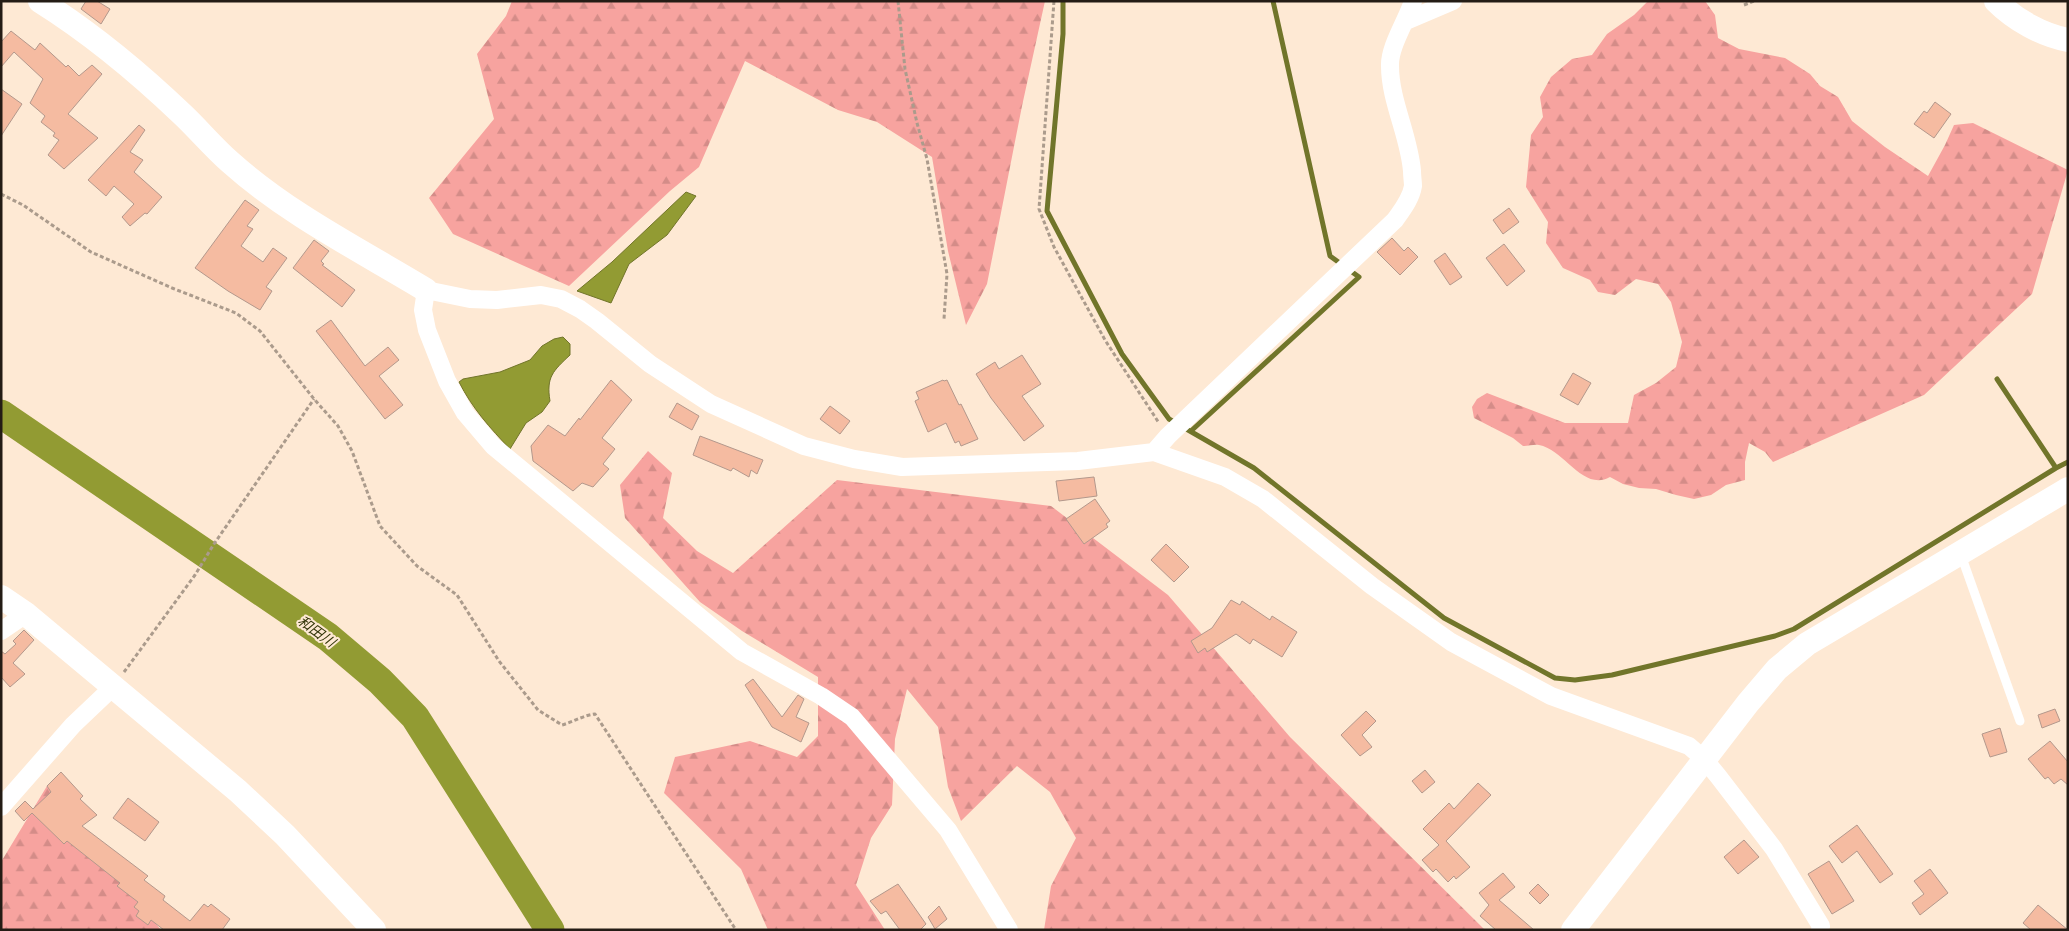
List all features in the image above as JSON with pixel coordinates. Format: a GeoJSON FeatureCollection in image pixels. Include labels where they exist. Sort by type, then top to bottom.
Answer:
{"type":"FeatureCollection","features":[{"type":"Feature","properties":{"kind":"street"},"geometry":{"type":"LineString","coordinates":[[40,1],[118,57],[183,115],[230,162],[260,186],[304,217],[426,290],[470,299],[497,300],[541,295],[561,299],[580,309],[650,364],[711,404],[804,446],[854,459],[902,467],[1078,461],[1154,452],[1224,477],[1263,499],[1372,586],[1452,642],[1551,696],[1689,746],[1704,759],[1774,849],[1822,929]]}},
{"type":"Feature","properties":{"kind":"street"},"geometry":{"type":"LineString","coordinates":[[1154,452],[1168,436],[1395,220],[1406,204],[1413,186],[1411,160],[1391,81],[1389,64],[1392,49],[1406,21],[1413,1]]}},
{"type":"Feature","properties":{"kind":"street"},"geometry":{"type":"LineString","coordinates":[[1406,21],[1453,1]]}},
{"type":"Feature","properties":{"kind":"street"},"geometry":{"type":"LineString","coordinates":[[1996,1],[2024,22],[2051,36],[2068,40]]}},
{"type":"Feature","properties":{"kind":"street"},"geometry":{"type":"LineString","coordinates":[[426,290],[423,310],[426,330],[447,381],[466,413],[493,446],[742,652],[821,696],[852,717],[948,830],[1009,930]]}},
{"type":"Feature","properties":{"kind":"street"},"geometry":{"type":"LineString","coordinates":[[1573,930],[1704,759],[1777,670],[1807,644],[2068,489]]}},
{"type":"Feature","properties":{"kind":"street"},"geometry":{"type":"LineString","coordinates":[[1,597],[26,614],[238,791],[285,834],[374,930]]}},
{"type":"Feature","properties":{"kind":"street"},"geometry":{"type":"LineString","coordinates":[[1,631],[26,614]]}},
{"type":"Feature","properties":{"kind":"street"},"geometry":{"type":"LineString","coordinates":[[1,807],[73,725],[113,687]]}},
{"type":"Feature","properties":{"kind":"lane"},"geometry":{"type":"LineString","coordinates":[[1961,554],[2020,721]]}},
{"type":"Feature","properties":{"kind":"path"},"geometry":{"type":"LineString","coordinates":[[898,1],[905,69],[927,159],[947,274],[944,319]]}},
{"type":"Feature","properties":{"kind":"path"},"geometry":{"type":"LineString","coordinates":[[1054,1],[1039,209],[1054,247],[1105,340],[1168,436]]}},
{"type":"Feature","properties":{"kind":"path"},"geometry":{"type":"LineString","coordinates":[[1744,6],[1754,1]]}},
{"type":"Feature","properties":{"kind":"path"},"geometry":{"type":"LineString","coordinates":[[1,194],[23,205],[91,252],[127,269],[236,313],[260,331],[338,426],[352,451],[380,526],[417,566],[457,595],[499,661],[538,710],[562,725],[595,714],[736,930]]}},
{"type":"Feature","properties":{"kind":"path"},"geometry":{"type":"LineString","coordinates":[[113,687],[195,575],[214,544],[314,399]]}},
{"type":"Feature","properties":{"kind":"green space"},"geometry":{"type":"Polygon","coordinates":[[[512,1],[1045,1],[987,284],[966,325],[948,251],[932,157],[877,122],[838,110],[745,61],[699,167],[670,191],[569,286],[453,234],[429,198],[494,119],[477,54],[506,16],[512,1]]]}},
{"type":"Feature","properties":{"kind":"green space"},"geometry":{"type":"Polygon","coordinates":[[[1648,1],[1705,1],[1715,15],[1718,38],[1739,49],[1785,58],[1810,74],[1820,86],[1838,97],[1852,121],[1885,147],[1928,176],[1954,125],[1973,123],[2068,170],[2032,294],[1924,395],[1773,462],[1765,452],[1749,443],[1745,462],[1745,480],[1726,485],[1711,495],[1694,499],[1656,489],[1639,488],[1623,484],[1610,477],[1600,480],[1591,479],[1548,448],[1537,445],[1523,446],[1513,438],[1474,418],[1472,407],[1477,399],[1487,393],[1565,423],[1628,423],[1634,395],[1656,383],[1676,367],[1682,342],[1671,302],[1658,284],[1636,279],[1615,295],[1598,292],[1590,280],[1563,268],[1546,243],[1548,222],[1526,187],[1531,135],[1543,117],[1540,97],[1551,77],[1572,59],[1592,55],[1607,34],[1634,15],[1648,1]]]}},
{"type":"Feature","properties":{"kind":"green space"},"geometry":{"type":"Polygon","coordinates":[[[648,451],[672,473],[663,518],[697,551],[733,573],[837,480],[1051,506],[1168,595],[1290,737],[1485,930],[1044,930],[1051,886],[1076,838],[1050,792],[1017,766],[961,821],[948,787],[938,727],[907,689],[895,739],[892,805],[871,838],[856,885],[885,930],[768,930],[741,869],[664,793],[675,757],[750,741],[797,757],[818,736],[818,677],[742,631],[700,602],[625,518],[620,485],[648,451]]]}},
{"type":"Feature","properties":{"kind":"green space"},"geometry":{"type":"Polygon","coordinates":[[[47,786],[161,930],[1,930],[1,862],[47,786]]]}},
{"type":"Feature","properties":{"kind":"shaded area"},"geometry":{"type":"Polygon","coordinates":[[[686,192],[696,196],[667,235],[629,264],[611,303],[577,291],[612,262],[686,192]]]}},
{"type":"Feature","properties":{"kind":"shaded area"},"geometry":{"type":"Polygon","coordinates":[[[563,337],[570,344],[570,355],[552,375],[549,386],[550,401],[542,412],[526,423],[510,449],[482,417],[459,382],[463,379],[500,372],[530,360],[542,346],[554,339],[563,337]]]}},
{"type":"Feature","properties":{"kind":"building"},"geometry":{"type":"Polygon","coordinates":[[[86,1],[97,1],[110,9],[101,24],[81,9],[86,1]]]}},
{"type":"Feature","properties":{"kind":"building"},"geometry":{"type":"Polygon","coordinates":[[[11,31],[35,50],[40,43],[66,67],[68,65],[79,76],[92,65],[102,74],[68,114],[98,138],[64,169],[48,155],[59,140],[53,136],[55,133],[41,122],[45,116],[30,103],[43,79],[14,52],[1,67],[1,42],[11,31]]]}},
{"type":"Feature","properties":{"kind":"building"},"geometry":{"type":"Polygon","coordinates":[[[1,89],[22,104],[1,136],[1,89]]]}},
{"type":"Feature","properties":{"kind":"building"},"geometry":{"type":"Polygon","coordinates":[[[1935,102],[1951,114],[1934,138],[1914,124],[1924,111],[1927,113],[1935,102]]]}},
{"type":"Feature","properties":{"kind":"building"},"geometry":{"type":"Polygon","coordinates":[[[139,125],[145,130],[130,152],[143,160],[134,172],[162,197],[147,214],[145,213],[130,226],[122,217],[134,204],[114,186],[106,196],[88,180],[139,125]]]}},
{"type":"Feature","properties":{"kind":"building"},"geometry":{"type":"Polygon","coordinates":[[[245,200],[259,210],[247,226],[253,229],[241,246],[263,262],[273,248],[287,258],[266,287],[272,291],[260,310],[195,268],[245,200]]]}},
{"type":"Feature","properties":{"kind":"building"},"geometry":{"type":"Polygon","coordinates":[[[1509,208],[1519,222],[1503,234],[1493,220],[1509,208]]]}},
{"type":"Feature","properties":{"kind":"building"},"geometry":{"type":"Polygon","coordinates":[[[1392,238],[1404,251],[1408,247],[1418,257],[1400,275],[1377,252],[1392,238]]]}},
{"type":"Feature","properties":{"kind":"building"},"geometry":{"type":"Polygon","coordinates":[[[314,240],[329,251],[321,261],[324,264],[322,265],[355,290],[342,307],[293,268],[314,240]]]}},
{"type":"Feature","properties":{"kind":"building"},"geometry":{"type":"Polygon","coordinates":[[[1504,244],[1525,271],[1507,286],[1486,258],[1504,244]]]}},
{"type":"Feature","properties":{"kind":"building"},"geometry":{"type":"Polygon","coordinates":[[[1445,253],[1462,277],[1450,285],[1434,261],[1445,253]]]}},
{"type":"Feature","properties":{"kind":"building"},"geometry":{"type":"Polygon","coordinates":[[[331,320],[365,366],[388,347],[399,360],[379,376],[403,405],[385,419],[316,331],[331,320]]]}},
{"type":"Feature","properties":{"kind":"building"},"geometry":{"type":"Polygon","coordinates":[[[1022,355],[1041,384],[1022,396],[1044,426],[1024,441],[991,398],[976,374],[995,362],[999,369],[1022,355]]]}},
{"type":"Feature","properties":{"kind":"building"},"geometry":{"type":"Polygon","coordinates":[[[1573,373],[1591,383],[1578,405],[1560,395],[1573,373]]]}},
{"type":"Feature","properties":{"kind":"building"},"geometry":{"type":"Polygon","coordinates":[[[611,380],[632,400],[602,438],[615,449],[603,464],[609,469],[593,487],[582,483],[573,491],[533,461],[531,446],[548,425],[565,436],[611,380]]]}},
{"type":"Feature","properties":{"kind":"building"},"geometry":{"type":"Polygon","coordinates":[[[947,380],[978,439],[961,446],[959,441],[955,443],[946,423],[928,432],[915,401],[919,399],[916,392],[947,380]]]}},
{"type":"Feature","properties":{"kind":"building"},"geometry":{"type":"Polygon","coordinates":[[[677,403],[699,416],[692,430],[669,417],[677,403]]]}},
{"type":"Feature","properties":{"kind":"building"},"geometry":{"type":"Polygon","coordinates":[[[830,406],[850,421],[840,434],[820,419],[830,406]]]}},
{"type":"Feature","properties":{"kind":"building"},"geometry":{"type":"Polygon","coordinates":[[[700,436],[763,460],[757,474],[751,470],[749,477],[733,468],[731,471],[693,455],[700,436]]]}},
{"type":"Feature","properties":{"kind":"building"},"geometry":{"type":"Polygon","coordinates":[[[1094,477],[1097,496],[1059,501],[1056,481],[1094,477]]]}},
{"type":"Feature","properties":{"kind":"building"},"geometry":{"type":"Polygon","coordinates":[[[1095,499],[1110,521],[1106,524],[1108,527],[1084,544],[1066,519],[1095,499]]]}},
{"type":"Feature","properties":{"kind":"building"},"geometry":{"type":"Polygon","coordinates":[[[1166,544],[1189,567],[1174,582],[1151,560],[1166,544]]]}},
{"type":"Feature","properties":{"kind":"building"},"geometry":{"type":"Polygon","coordinates":[[[1231,600],[1240,605],[1242,601],[1270,620],[1272,616],[1297,632],[1282,657],[1253,639],[1250,644],[1236,634],[1207,652],[1205,648],[1198,653],[1191,641],[1212,628],[1231,600]]]}},
{"type":"Feature","properties":{"kind":"building"},"geometry":{"type":"Polygon","coordinates":[[[24,630],[34,640],[13,663],[25,674],[10,687],[1,677],[1,651],[5,654],[16,644],[13,641],[24,630]]]}},
{"type":"Feature","properties":{"kind":"building"},"geometry":{"type":"Polygon","coordinates":[[[753,679],[782,717],[798,695],[804,699],[796,717],[809,723],[801,742],[772,727],[745,685],[753,679]]]}},
{"type":"Feature","properties":{"kind":"building"},"geometry":{"type":"Polygon","coordinates":[[[2055,709],[2060,721],[2042,728],[2038,715],[2055,709]]]}},
{"type":"Feature","properties":{"kind":"building"},"geometry":{"type":"Polygon","coordinates":[[[1366,711],[1376,721],[1362,735],[1372,747],[1360,756],[1341,735],[1366,711]]]}},
{"type":"Feature","properties":{"kind":"building"},"geometry":{"type":"Polygon","coordinates":[[[2000,728],[2007,752],[1990,757],[1982,734],[2000,728]]]}},
{"type":"Feature","properties":{"kind":"building"},"geometry":{"type":"Polygon","coordinates":[[[2050,741],[2068,762],[2068,785],[2061,779],[2054,784],[2048,777],[2045,779],[2028,759],[2050,741]]]}},
{"type":"Feature","properties":{"kind":"building"},"geometry":{"type":"Polygon","coordinates":[[[1425,770],[1435,782],[1422,793],[1412,781],[1425,770]]]}},
{"type":"Feature","properties":{"kind":"building"},"geometry":{"type":"Polygon","coordinates":[[[61,772],[83,796],[80,799],[97,815],[82,826],[148,876],[144,880],[165,896],[163,900],[190,921],[204,904],[208,907],[211,904],[230,919],[222,930],[164,930],[151,920],[148,925],[136,916],[139,911],[134,907],[138,902],[117,886],[120,883],[67,841],[64,844],[32,813],[24,821],[15,811],[25,801],[33,809],[51,792],[47,786],[61,772]]]}},
{"type":"Feature","properties":{"kind":"building"},"geometry":{"type":"Polygon","coordinates":[[[1478,783],[1491,795],[1446,841],[1470,867],[1456,879],[1454,876],[1448,882],[1436,869],[1433,872],[1422,860],[1439,845],[1423,829],[1449,803],[1454,809],[1478,783]]]}},
{"type":"Feature","properties":{"kind":"building"},"geometry":{"type":"Polygon","coordinates":[[[128,798],[159,822],[145,841],[113,818],[128,798]]]}},
{"type":"Feature","properties":{"kind":"building"},"geometry":{"type":"Polygon","coordinates":[[[1857,825],[1893,874],[1880,883],[1857,851],[1842,863],[1829,846],[1857,825]]]}},
{"type":"Feature","properties":{"kind":"building"},"geometry":{"type":"Polygon","coordinates":[[[1744,840],[1759,857],[1738,874],[1724,857],[1744,840]]]}},
{"type":"Feature","properties":{"kind":"building"},"geometry":{"type":"Polygon","coordinates":[[[1829,861],[1854,901],[1832,914],[1808,874],[1829,861]]]}},
{"type":"Feature","properties":{"kind":"building"},"geometry":{"type":"Polygon","coordinates":[[[1930,869],[1948,893],[1920,915],[1912,903],[1924,894],[1914,881],[1930,869]]]}},
{"type":"Feature","properties":{"kind":"building"},"geometry":{"type":"Polygon","coordinates":[[[1503,873],[1515,887],[1499,900],[1534,930],[1496,930],[1480,916],[1489,905],[1479,893],[1503,873]]]}},
{"type":"Feature","properties":{"kind":"building"},"geometry":{"type":"Polygon","coordinates":[[[898,884],[926,924],[920,930],[900,930],[886,911],[881,914],[870,901],[898,884]]]}},
{"type":"Feature","properties":{"kind":"building"},"geometry":{"type":"Polygon","coordinates":[[[1538,884],[1549,895],[1540,904],[1529,893],[1538,884]]]}},
{"type":"Feature","properties":{"kind":"building"},"geometry":{"type":"Polygon","coordinates":[[[2038,905],[2068,930],[2031,930],[2023,923],[2038,905]]]}},
{"type":"Feature","properties":{"kind":"building"},"geometry":{"type":"Polygon","coordinates":[[[939,906],[947,919],[935,929],[928,917],[939,906]]]}},
{"type":"Feature","properties":{"kind":"waterway"},"geometry":{"type":"LineString","coordinates":[[1063,1],[1063,34],[1047,211],[1122,354],[1169,419],[1254,468],[1444,618],[1555,678],[1575,680],[1612,675],[1775,636],[1794,629],[2056,468]]}},
{"type":"Feature","properties":{"kind":"waterway"},"geometry":{"type":"LineString","coordinates":[[1191,431],[1359,277],[1330,256],[1273,1]]}},
{"type":"Feature","properties":{"kind":"waterway"},"geometry":{"type":"LineString","coordinates":[[1997,379],[2056,468],[2068,462]]}},
{"type":"Feature","properties":{"kind":"waterway","name":"和田川"},"geometry":{"type":"LineString","coordinates":[[1,414],[328,637],[380,681],[415,717],[550,930]]}}]}
